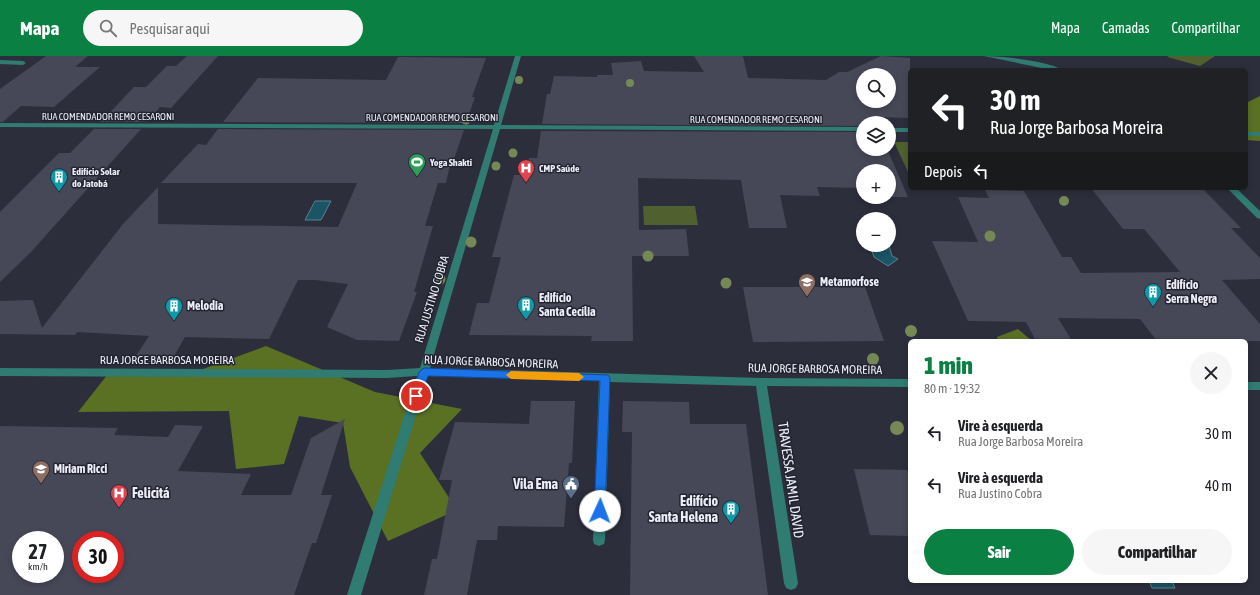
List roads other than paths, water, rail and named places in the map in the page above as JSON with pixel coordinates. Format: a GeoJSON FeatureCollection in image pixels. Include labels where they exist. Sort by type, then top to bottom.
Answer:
{"type":"FeatureCollection","features":[{"type":"Feature","properties":{"kind":"street","name":"RUA JUSTINO COBRA"},"geometry":{"type":"LineString","coordinates":[[354,595],[424,372],[518,56]]}},
{"type":"Feature","properties":{"kind":"street"},"geometry":{"type":"LineString","coordinates":[[987,56],[1032,63],[1051,68]]}},
{"type":"Feature","properties":{"kind":"street"},"geometry":{"type":"LineString","coordinates":[[0,62],[23,63]]}},
{"type":"Feature","properties":{"kind":"street","name":"RUA COMENDADOR REMO CESARONI"},"geometry":{"type":"LineString","coordinates":[[0,126],[497,127],[856,130]]}},
{"type":"Feature","properties":{"kind":"street"},"geometry":{"type":"LineString","coordinates":[[896,130],[908,130]]}},
{"type":"Feature","properties":{"kind":"street"},"geometry":{"type":"LineString","coordinates":[[1248,134],[1260,134]]}},
{"type":"Feature","properties":{"kind":"street"},"geometry":{"type":"LineString","coordinates":[[1233,190],[1260,216]]}},
{"type":"Feature","properties":{"kind":"street","name":"RUA JORGE BARBOSA MOREIRA"},"geometry":{"type":"LineString","coordinates":[[0,372],[387,374],[424,372],[761,382],[908,383]]}},
{"type":"Feature","properties":{"kind":"street"},"geometry":{"type":"LineString","coordinates":[[598,540],[605,378]]}},
{"type":"Feature","properties":{"kind":"street","name":"TRAVESSA JAMIL DAVID"},"geometry":{"type":"LineString","coordinates":[[761,382],[791,583]]}},
{"type":"Feature","properties":{"kind":"street"},"geometry":{"type":"LineString","coordinates":[[1248,386],[1260,386]]}},
{"type":"Feature","properties":{"kind":"water"},"geometry":{"type":"Polygon","coordinates":[[[315,201],[331,201],[321,220],[305,220],[315,201]]]}},
{"type":"Feature","properties":{"kind":"water"},"geometry":{"type":"Polygon","coordinates":[[[872,252],[891,252],[892,256],[898,259],[888,266],[874,257],[872,252]]]}},
{"type":"Feature","properties":{"kind":"water"},"geometry":{"type":"Polygon","coordinates":[[[1150,583],[1173,583],[1175,588],[1152,588],[1150,583]]]}},
{"type":"Feature","properties":{"kind":"place","name":"Yoga Shakti"},"geometry":{"type":"Point","coordinates":[417,177]}},
{"type":"Feature","properties":{"kind":"place","name":"CMP Saúde"},"geometry":{"type":"Point","coordinates":[526,183]}},
{"type":"Feature","properties":{"kind":"place","name":"Edifício Solar do Jatobá"},"geometry":{"type":"Point","coordinates":[59,192]}},
{"type":"Feature","properties":{"kind":"place","name":"Metamorfose"},"geometry":{"type":"Point","coordinates":[807,297]}},
{"type":"Feature","properties":{"kind":"place","name":"Edifício Serra Negra"},"geometry":{"type":"Point","coordinates":[1153,307]}},
{"type":"Feature","properties":{"kind":"place","name":"Edifício Santa Cecília"},"geometry":{"type":"Point","coordinates":[526,320]}},
{"type":"Feature","properties":{"kind":"place","name":"Melodia"},"geometry":{"type":"Point","coordinates":[174,321]}},
{"type":"Feature","properties":{"kind":"place","name":"Miriam Ricci"},"geometry":{"type":"Point","coordinates":[41,484]}},
{"type":"Feature","properties":{"kind":"place","name":"Vila Ema"},"geometry":{"type":"Point","coordinates":[571,499]}},
{"type":"Feature","properties":{"kind":"place","name":"Felicitá"},"geometry":{"type":"Point","coordinates":[119,508]}},
{"type":"Feature","properties":{"kind":"place","name":"Edifício Santa Helena"},"geometry":{"type":"Point","coordinates":[731,524]}}]}
